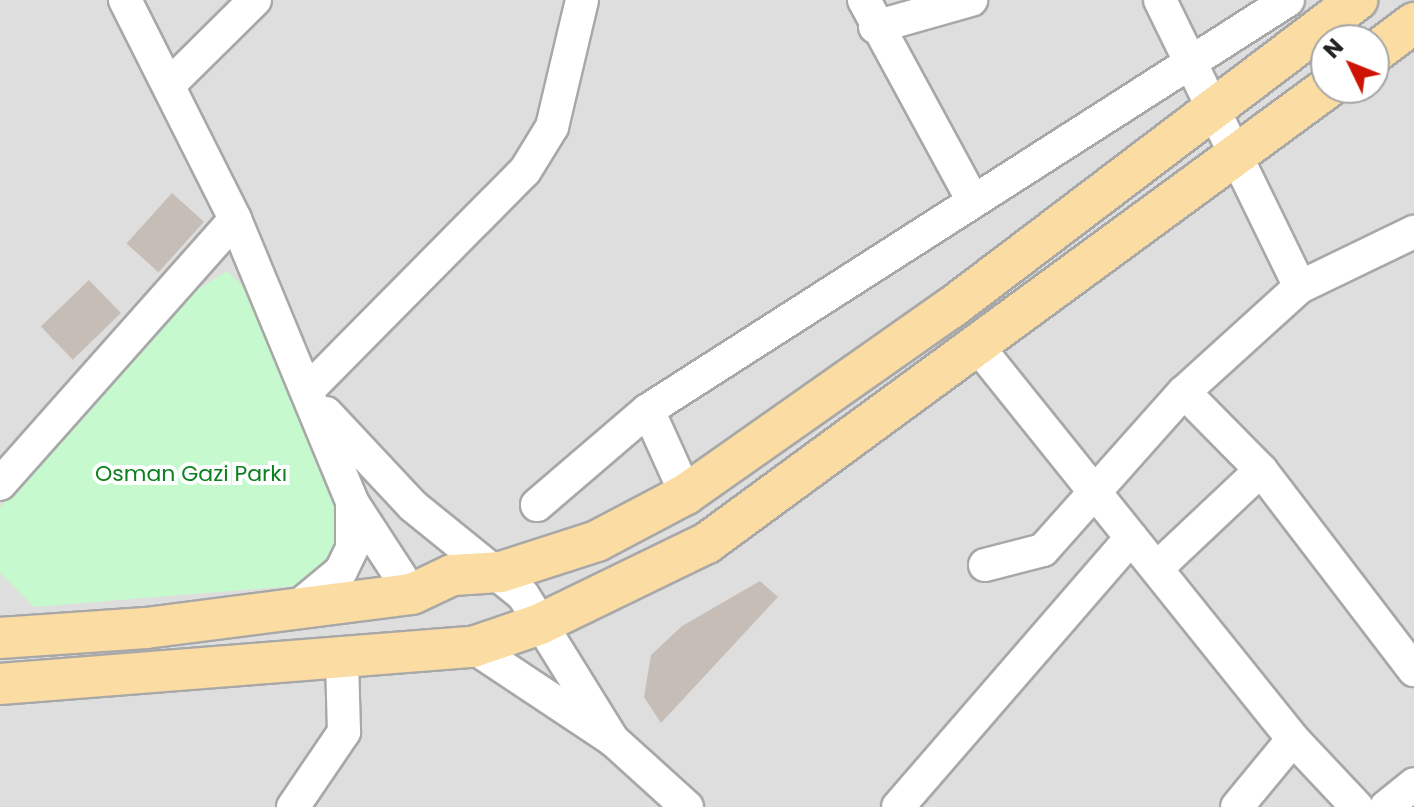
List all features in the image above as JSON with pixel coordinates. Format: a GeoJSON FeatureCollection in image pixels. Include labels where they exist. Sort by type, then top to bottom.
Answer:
{"type":"FeatureCollection","features":[{"type":"Feature","properties":{"kind":"main road"},"geometry":{"type":"LineString","coordinates":[[1,637],[292,611],[412,594],[452,575],[501,572],[597,541],[686,494],[951,308],[1357,0]]}},
{"type":"Feature","properties":{"kind":"main road"},"geometry":{"type":"LineString","coordinates":[[1390,41],[1414,23]]}},
{"type":"Feature","properties":{"kind":"main road"},"geometry":{"type":"LineString","coordinates":[[0,684],[342,659],[426,647],[473,647],[540,624],[707,543],[979,348],[1310,101]]}},
{"type":"Feature","properties":{"kind":"main road"},"geometry":{"type":"LineString","coordinates":[[473,647],[503,618],[501,572]]}},
{"type":"Feature","properties":{"kind":"main road"},"geometry":{"type":"LineString","coordinates":[[412,594],[411,623],[426,647]]}},
{"type":"Feature","properties":{"kind":"street"},"geometry":{"type":"LineString","coordinates":[[125,0],[235,219],[352,502],[412,594]]}},
{"type":"Feature","properties":{"kind":"street"},"geometry":{"type":"LineString","coordinates":[[169,85],[255,0]]}},
{"type":"Feature","properties":{"kind":"street"},"geometry":{"type":"LineString","coordinates":[[308,390],[525,171],[552,127],[582,0]]}},
{"type":"Feature","properties":{"kind":"street"},"geometry":{"type":"LineString","coordinates":[[971,0],[870,14],[972,199]]}},
{"type":"Feature","properties":{"kind":"street"},"geometry":{"type":"LineString","coordinates":[[1160,0],[1192,57],[1209,111],[1236,156],[1300,287]]}},
{"type":"Feature","properties":{"kind":"street"},"geometry":{"type":"LineString","coordinates":[[537,505],[648,410],[1192,57],[1288,0]]}},
{"type":"Feature","properties":{"kind":"street"},"geometry":{"type":"LineString","coordinates":[[0,484],[235,219]]}},
{"type":"Feature","properties":{"kind":"street"},"geometry":{"type":"LineString","coordinates":[[985,565],[1043,550],[1091,492],[1184,392],[1300,287],[1414,232]]}},
{"type":"Feature","properties":{"kind":"street"},"geometry":{"type":"LineString","coordinates":[[979,348],[1091,492],[1157,568],[1293,739],[1357,807]]}},
{"type":"Feature","properties":{"kind":"street"},"geometry":{"type":"LineString","coordinates":[[308,390],[374,470],[452,542],[501,572],[540,624],[613,740],[672,802]]}},
{"type":"Feature","properties":{"kind":"street"},"geometry":{"type":"LineString","coordinates":[[1184,392],[1261,470],[1414,670]]}},
{"type":"Feature","properties":{"kind":"street"},"geometry":{"type":"LineString","coordinates":[[648,410],[686,494]]}},
{"type":"Feature","properties":{"kind":"street"},"geometry":{"type":"LineString","coordinates":[[1157,568],[1261,470]]}},
{"type":"Feature","properties":{"kind":"street"},"geometry":{"type":"LineString","coordinates":[[292,611],[341,571],[352,548],[352,502]]}},
{"type":"Feature","properties":{"kind":"street"},"geometry":{"type":"LineString","coordinates":[[898,807],[1131,538]]}},
{"type":"Feature","properties":{"kind":"street"},"geometry":{"type":"LineString","coordinates":[[473,647],[613,740]]}},
{"type":"Feature","properties":{"kind":"street"},"geometry":{"type":"LineString","coordinates":[[293,807],[344,732],[342,659]]}},
{"type":"Feature","properties":{"kind":"street"},"geometry":{"type":"LineString","coordinates":[[1237,807],[1293,739]]}},
{"type":"Feature","properties":{"kind":"street"},"geometry":{"type":"LineString","coordinates":[[1386,807],[1414,784]]}},
{"type":"Feature","properties":{"kind":"shaded area"},"geometry":{"type":"Polygon","coordinates":[[[0,0],[1414,0],[1414,807],[0,807],[0,0]]]}},
{"type":"Feature","properties":{"kind":"green space","name":"Osman Gazi Parkı"},"geometry":{"type":"Polygon","coordinates":[[[227,271],[243,286],[344,526],[343,558],[305,585],[34,607],[0,573],[0,507],[190,294],[227,271]]]}},
{"type":"Feature","properties":{"kind":"building"},"geometry":{"type":"Polygon","coordinates":[[[172,193],[204,222],[158,272],[126,244],[172,193]]]}},
{"type":"Feature","properties":{"kind":"building"},"geometry":{"type":"Polygon","coordinates":[[[89,280],[121,313],[73,360],[41,327],[89,280]]]}},
{"type":"Feature","properties":{"kind":"building"},"geometry":{"type":"Polygon","coordinates":[[[760,581],[778,597],[661,723],[644,697],[651,655],[682,626],[760,581]]]}}]}
